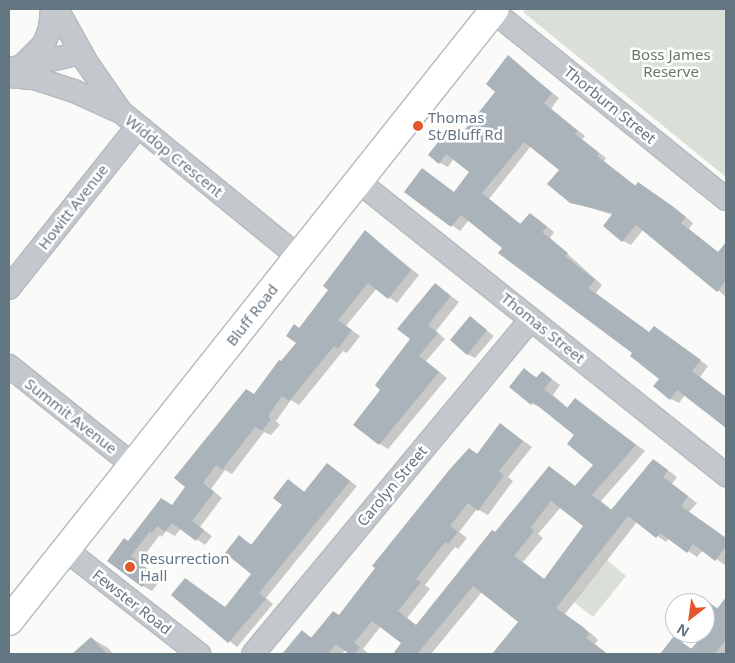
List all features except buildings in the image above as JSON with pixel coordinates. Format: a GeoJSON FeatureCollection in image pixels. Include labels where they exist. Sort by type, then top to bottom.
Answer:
{"type":"FeatureCollection","features":[{"type":"Feature","properties":{"kind":"main road","name":"Bluff Road"},"geometry":{"type":"LineString","coordinates":[[9,621],[494,10]]}},
{"type":"Feature","properties":{"kind":"street"},"geometry":{"type":"LineString","coordinates":[[15,72],[44,44],[50,28],[52,9]]}},
{"type":"Feature","properties":{"kind":"street","name":"Widdop Crescent"},"geometry":{"type":"LineString","coordinates":[[57,9],[84,58],[129,120],[299,257]]}},
{"type":"Feature","properties":{"kind":"street","name":"Thorburn Street"},"geometry":{"type":"LineString","coordinates":[[494,10],[726,199]]}},
{"type":"Feature","properties":{"kind":"street"},"geometry":{"type":"LineString","coordinates":[[15,72],[84,58]]}},
{"type":"Feature","properties":{"kind":"street"},"geometry":{"type":"LineString","coordinates":[[15,72],[74,91],[129,120]]}},
{"type":"Feature","properties":{"kind":"street","name":"Howitt Avenue"},"geometry":{"type":"LineString","coordinates":[[9,288],[129,120]]}},
{"type":"Feature","properties":{"kind":"street","name":"Thomas Street"},"geometry":{"type":"LineString","coordinates":[[359,182],[726,475]]}},
{"type":"Feature","properties":{"kind":"street","name":"Carolyn Street"},"geometry":{"type":"LineString","coordinates":[[253,654],[531,319]]}},
{"type":"Feature","properties":{"kind":"street","name":"Summit Avenue"},"geometry":{"type":"LineString","coordinates":[[9,366],[133,465]]}},
{"type":"Feature","properties":{"kind":"street","name":"Fewster Road"},"geometry":{"type":"LineString","coordinates":[[66,550],[198,654]]}},
{"type":"Feature","properties":{"kind":"green space","name":"Boss James Reserve"},"geometry":{"type":"Polygon","coordinates":[[[526,9],[726,9],[726,177],[523,12],[526,9]]]}},
{"type":"Feature","properties":{"kind":"green space"},"geometry":{"type":"Polygon","coordinates":[[[607,560],[626,576],[593,617],[574,602],[607,560]]]}},
{"type":"Feature","properties":{"kind":"place","name":"Thomas St/Bluff Rd"},"geometry":{"type":"Point","coordinates":[418,126]}},
{"type":"Feature","properties":{"kind":"place","name":"Resurrection Hall"},"geometry":{"type":"Point","coordinates":[130,567]}}]}
